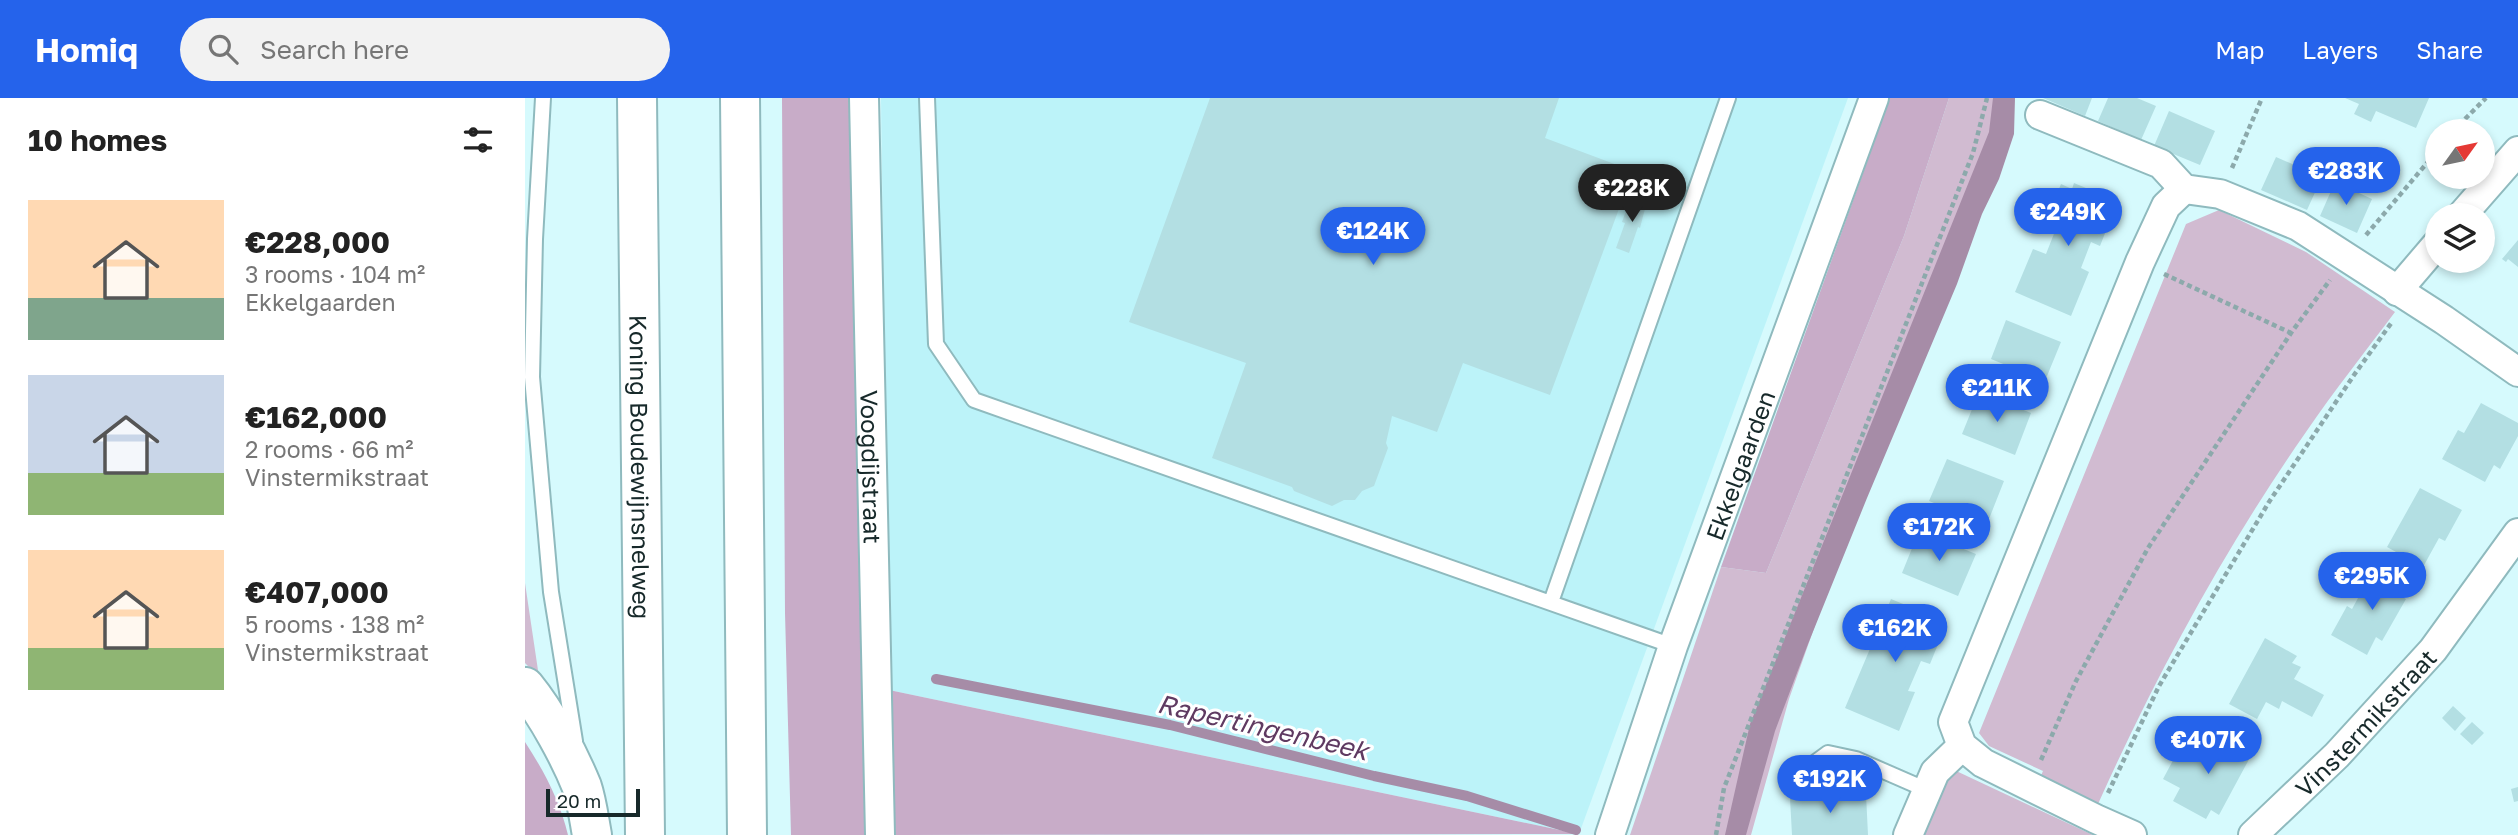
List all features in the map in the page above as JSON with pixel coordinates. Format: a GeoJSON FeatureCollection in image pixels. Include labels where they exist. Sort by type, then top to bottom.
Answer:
{"type":"FeatureCollection","features":[{"type":"Feature","properties":{"kind":"highway","name":"Koning Boudewijnsnelweg"},"geometry":{"type":"LineString","coordinates":[[636,98],[645,835]]}},
{"type":"Feature","properties":{"kind":"highway"},"geometry":{"type":"LineString","coordinates":[[740,98],[747,835]]}},
{"type":"Feature","properties":{"kind":"highway"},"geometry":{"type":"LineString","coordinates":[[525,687],[541,710],[582,788],[592,835]]}},
{"type":"Feature","properties":{"kind":"street","name":"Voogdijstraat"},"geometry":{"type":"LineString","coordinates":[[864,98],[880,835]]}},
{"type":"Feature","properties":{"kind":"street","name":"Ekkelgaarden"},"geometry":{"type":"LineString","coordinates":[[1610,835],[1673,646],[1874,98]]}},
{"type":"Feature","properties":{"kind":"street"},"geometry":{"type":"LineString","coordinates":[[2040,115],[2161,164],[2184,189],[2220,194],[2298,226],[2444,320],[2518,372]]}},
{"type":"Feature","properties":{"kind":"street"},"geometry":{"type":"LineString","coordinates":[[2472,203],[2518,151]]}},
{"type":"Feature","properties":{"kind":"street"},"geometry":{"type":"LineString","coordinates":[[2132,835],[2096,820],[1983,763],[1962,746],[1953,722],[2140,262],[2165,206],[2184,189]]}},
{"type":"Feature","properties":{"kind":"street"},"geometry":{"type":"LineString","coordinates":[[2403,295],[2425,262]]}},
{"type":"Feature","properties":{"kind":"street","name":"Vinstermikstraat"},"geometry":{"type":"LineString","coordinates":[[2253,835],[2337,755],[2433,650],[2518,533]]}},
{"type":"Feature","properties":{"kind":"street"},"geometry":{"type":"LineString","coordinates":[[1908,835],[1935,772],[1962,746]]}},
{"type":"Feature","properties":{"kind":"lane"},"geometry":{"type":"LineString","coordinates":[[543,98],[534,239],[532,377],[551,592],[582,788]]}},
{"type":"Feature","properties":{"kind":"lane"},"geometry":{"type":"LineString","coordinates":[[927,98],[936,344],[974,400],[1673,646]]}},
{"type":"Feature","properties":{"kind":"lane"},"geometry":{"type":"LineString","coordinates":[[1551,602],[1728,98]]}},
{"type":"Feature","properties":{"kind":"lane"},"geometry":{"type":"LineString","coordinates":[[1801,785],[1813,764],[1828,753],[1856,759],[1927,789]]}},
{"type":"Feature","properties":{"kind":"path"},"geometry":{"type":"LineString","coordinates":[[1716,835],[1724,788],[1973,153],[1987,98]]}},
{"type":"Feature","properties":{"kind":"path"},"geometry":{"type":"LineString","coordinates":[[2220,194],[2262,98]]}},
{"type":"Feature","properties":{"kind":"path"},"geometry":{"type":"LineString","coordinates":[[2465,119],[2486,98]]}},
{"type":"Feature","properties":{"kind":"path"},"geometry":{"type":"LineString","coordinates":[[2030,785],[2076,681],[2148,548],[2291,333],[2346,259],[2425,165]]}},
{"type":"Feature","properties":{"kind":"path"},"geometry":{"type":"LineString","coordinates":[[2140,262],[2291,333]]}},
{"type":"Feature","properties":{"kind":"path"},"geometry":{"type":"LineString","coordinates":[[2096,820],[2158,686],[2269,502],[2354,375],[2403,295]]}},
{"type":"Feature","properties":{"kind":"shaded area"},"geometry":{"type":"Polygon","coordinates":[[[782,98],[849,98],[875,835],[791,835],[785,613],[782,98]]]}},
{"type":"Feature","properties":{"kind":"shaded area"},"geometry":{"type":"Polygon","coordinates":[[[881,98],[1848,98],[1579,834],[889,690],[881,98]]]}},
{"type":"Feature","properties":{"kind":"shaded area"},"geometry":{"type":"Polygon","coordinates":[[[1890,98],[1949,98],[1904,236],[1766,573],[1721,567],[1890,98]]]}},
{"type":"Feature","properties":{"kind":"shaded area"},"geometry":{"type":"Polygon","coordinates":[[[1949,98],[2006,98],[1964,205],[1789,699],[1751,835],[1630,835],[1721,567],[1766,573],[1904,236],[1949,98]]]}},
{"type":"Feature","properties":{"kind":"shaded area"},"geometry":{"type":"Polygon","coordinates":[[[1993,98],[2015,98],[2014,134],[1999,179],[1982,214],[1957,284],[1808,644],[1775,731],[1746,835],[1725,835],[1750,724],[1989,132],[1993,98]]]}},
{"type":"Feature","properties":{"kind":"shaded area"},"geometry":{"type":"Polygon","coordinates":[[[2219,210],[2306,252],[2395,312],[2317,417],[2247,521],[2168,660],[2098,804],[2040,778],[2043,771],[1989,746],[1979,733],[2186,224],[2219,210]]]}},
{"type":"Feature","properties":{"kind":"shaded area"},"geometry":{"type":"Polygon","coordinates":[[[525,583],[539,677],[525,663],[525,583]]]}},
{"type":"Feature","properties":{"kind":"shaded area"},"geometry":{"type":"Polygon","coordinates":[[[889,690],[1579,834],[894,835],[889,690]]]}},
{"type":"Feature","properties":{"kind":"shaded area"},"geometry":{"type":"Polygon","coordinates":[[[525,742],[551,787],[568,835],[525,835],[525,742]]]}},
{"type":"Feature","properties":{"kind":"shaded area"},"geometry":{"type":"Polygon","coordinates":[[[1952,769],[2093,835],[1921,835],[1936,790],[1952,769]]]}},
{"type":"Feature","properties":{"kind":"building"},"geometry":{"type":"Polygon","coordinates":[[[1210,98],[1559,98],[1545,138],[1633,171],[1550,395],[1463,363],[1437,432],[1392,416],[1386,443],[1388,448],[1374,486],[1362,491],[1355,500],[1344,500],[1332,506],[1294,491],[1292,487],[1212,458],[1246,363],[1129,322],[1210,98]]]}},
{"type":"Feature","properties":{"kind":"building"},"geometry":{"type":"Polygon","coordinates":[[[2043,98],[2092,98],[2085,116],[2043,98]]]}},
{"type":"Feature","properties":{"kind":"building"},"geometry":{"type":"Polygon","coordinates":[[[2108,98],[2137,98],[2156,106],[2141,140],[2098,121],[2108,98]]]}},
{"type":"Feature","properties":{"kind":"building"},"geometry":{"type":"Polygon","coordinates":[[[2345,98],[2429,98],[2416,128],[2376,111],[2371,122],[2354,114],[2359,104],[2345,98]]]}},
{"type":"Feature","properties":{"kind":"building"},"geometry":{"type":"Polygon","coordinates":[[[2169,111],[2215,131],[2200,165],[2154,146],[2169,111]]]}},
{"type":"Feature","properties":{"kind":"building"},"geometry":{"type":"Polygon","coordinates":[[[2276,157],[2322,177],[2307,210],[2261,190],[2276,157]]]}},
{"type":"Feature","properties":{"kind":"building"},"geometry":{"type":"Polygon","coordinates":[[[2335,182],[2372,199],[2357,233],[2320,216],[2335,182]]]}},
{"type":"Feature","properties":{"kind":"building"},"geometry":{"type":"Polygon","coordinates":[[[2074,183],[2098,193],[2100,188],[2118,196],[2100,246],[2091,242],[2081,268],[2089,272],[2071,316],[2015,292],[2033,249],[2046,254],[2061,216],[2050,211],[2061,184],[2072,189],[2074,183]]]}},
{"type":"Feature","properties":{"kind":"building"},"geometry":{"type":"Polygon","coordinates":[[[1635,197],[1647,201],[1640,228],[1638,227],[1629,253],[1616,248],[1627,208],[1630,209],[1635,197]]]}},
{"type":"Feature","properties":{"kind":"building"},"geometry":{"type":"Polygon","coordinates":[[[2518,240],[2518,267],[2508,259],[2506,262],[2502,259],[2518,240]]]}},
{"type":"Feature","properties":{"kind":"building"},"geometry":{"type":"Polygon","coordinates":[[[2006,320],[2061,342],[2045,381],[1991,359],[2006,320]]]}},
{"type":"Feature","properties":{"kind":"building"},"geometry":{"type":"Polygon","coordinates":[[[1979,392],[2031,413],[2015,455],[1962,434],[1979,392]]]}},
{"type":"Feature","properties":{"kind":"building"},"geometry":{"type":"Polygon","coordinates":[[[2481,403],[2518,423],[2518,436],[2500,469],[2494,465],[2485,482],[2442,459],[2458,430],[2464,433],[2481,403]]]}},
{"type":"Feature","properties":{"kind":"building"},"geometry":{"type":"Polygon","coordinates":[[[1947,459],[2004,481],[1987,524],[1978,522],[1972,536],[1928,517],[1934,503],[1929,501],[1947,459]]]}},
{"type":"Feature","properties":{"kind":"building"},"geometry":{"type":"Polygon","coordinates":[[[2420,488],[2462,510],[2445,541],[2439,538],[2423,567],[2387,547],[2420,488]]]}},
{"type":"Feature","properties":{"kind":"building"},"geometry":{"type":"Polygon","coordinates":[[[1919,531],[1976,554],[1958,596],[1902,573],[1919,531]]]}},
{"type":"Feature","properties":{"kind":"building"},"geometry":{"type":"Polygon","coordinates":[[[2386,567],[2408,579],[2399,595],[2406,599],[2382,641],[2376,637],[2367,655],[2331,635],[2347,606],[2352,609],[2369,578],[2377,582],[2386,567]]]}},
{"type":"Feature","properties":{"kind":"building"},"geometry":{"type":"Polygon","coordinates":[[[1891,599],[1947,622],[1930,664],[1921,661],[1908,691],[1915,692],[1899,731],[1845,708],[1891,599]]]}},
{"type":"Feature","properties":{"kind":"building"},"geometry":{"type":"Polygon","coordinates":[[[2265,638],[2297,656],[2292,663],[2301,667],[2294,679],[2324,695],[2312,717],[2282,701],[2279,709],[2266,702],[2257,719],[2229,704],[2265,638]]]}},
{"type":"Feature","properties":{"kind":"building"},"geometry":{"type":"Polygon","coordinates":[[[2453,706],[2466,718],[2455,731],[2442,718],[2453,706]]]}},
{"type":"Feature","properties":{"kind":"building"},"geometry":{"type":"Polygon","coordinates":[[[2472,722],[2484,733],[2472,745],[2460,734],[2472,722]]]}},
{"type":"Feature","properties":{"kind":"building"},"geometry":{"type":"Polygon","coordinates":[[[2207,737],[2229,749],[2235,740],[2254,750],[2219,815],[2211,810],[2206,819],[2173,801],[2180,788],[2163,779],[2177,753],[2194,762],[2207,737]]]}},
{"type":"Feature","properties":{"kind":"building"},"geometry":{"type":"Polygon","coordinates":[[[2518,787],[2518,801],[2514,802],[2511,789],[2518,787]]]}},
{"type":"Feature","properties":{"kind":"building"},"geometry":{"type":"Polygon","coordinates":[[[1866,794],[1868,835],[1792,835],[1790,798],[1866,794]]]}},
{"type":"Feature","properties":{"kind":"waterway","name":"Rapertingenbeek"},"geometry":{"type":"LineString","coordinates":[[936,679],[1170,725],[1374,776],[1467,796],[1576,830]]}}]}
